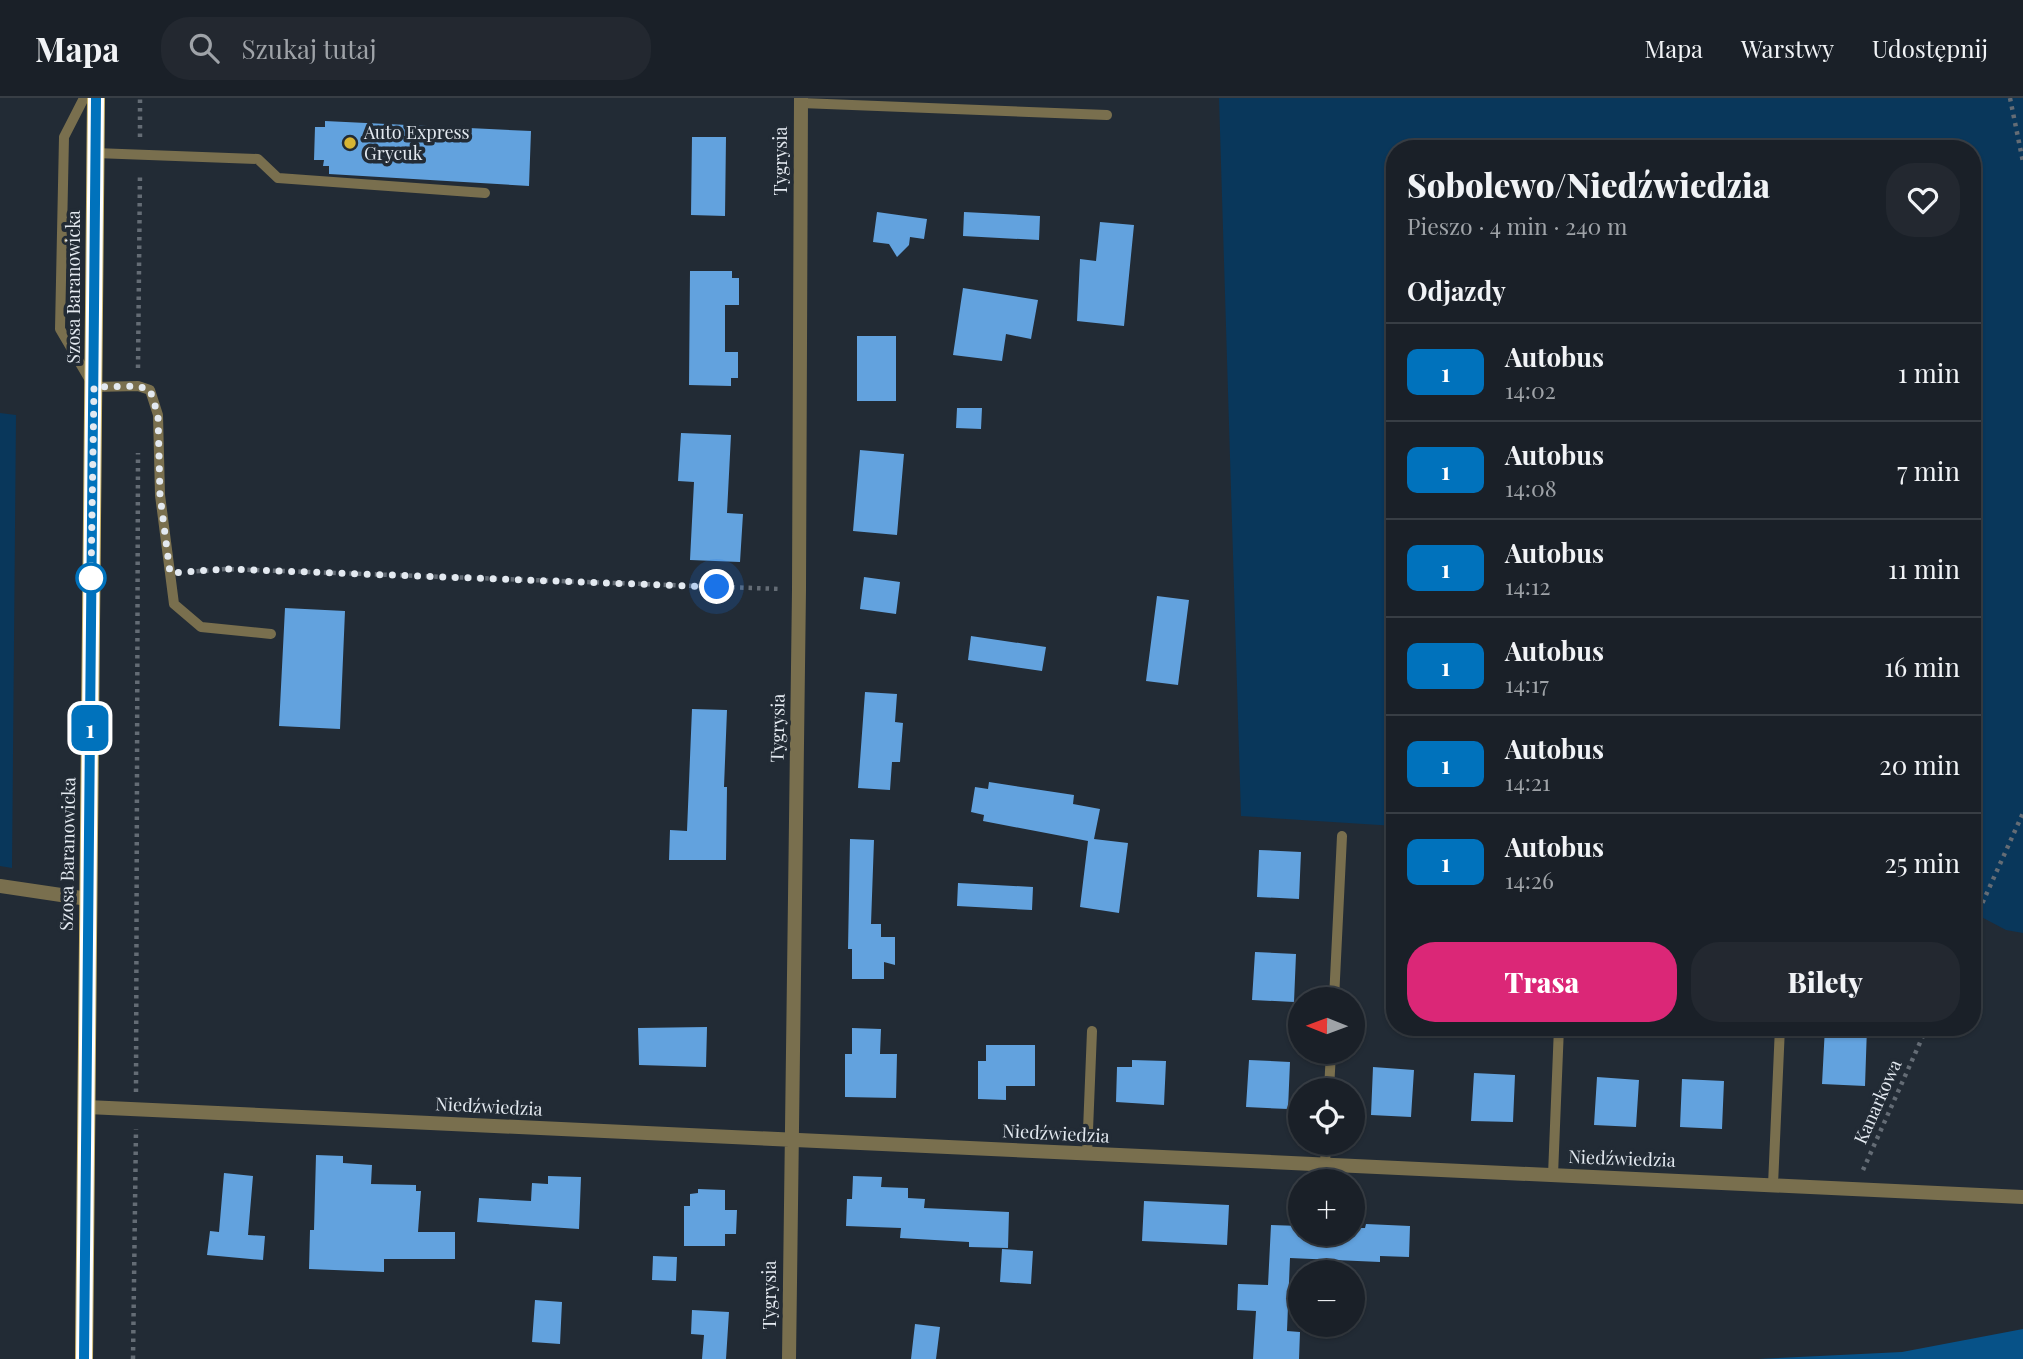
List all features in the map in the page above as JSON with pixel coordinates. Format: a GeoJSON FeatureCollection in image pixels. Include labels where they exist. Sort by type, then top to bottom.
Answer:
{"type":"FeatureCollection","features":[{"type":"Feature","properties":{"kind":"main road","name":"Szosa Baranowicka"},"geometry":{"type":"LineString","coordinates":[[84,1359],[96,98]]}},
{"type":"Feature","properties":{"kind":"street","name":"Tygrysia"},"geometry":{"type":"LineString","coordinates":[[789,1359],[799,590],[801,100]]}},
{"type":"Feature","properties":{"kind":"street"},"geometry":{"type":"LineString","coordinates":[[0,886],[88,899]]}},
{"type":"Feature","properties":{"kind":"street","name":"Niedźwiedzia"},"geometry":{"type":"LineString","coordinates":[[87,1107],[2023,1197]]}},
{"type":"Feature","properties":{"kind":"lane"},"geometry":{"type":"LineString","coordinates":[[84,98],[64,137],[60,329],[94,387],[138,386],[150,390],[158,415],[160,495],[174,604],[201,627],[271,634]]}},
{"type":"Feature","properties":{"kind":"lane"},"geometry":{"type":"LineString","coordinates":[[801,100],[1107,115]]}},
{"type":"Feature","properties":{"kind":"lane"},"geometry":{"type":"LineString","coordinates":[[95,153],[258,159],[278,178],[485,193]]}},
{"type":"Feature","properties":{"kind":"lane"},"geometry":{"type":"LineString","coordinates":[[1335,987],[1342,836]]}},
{"type":"Feature","properties":{"kind":"lane"},"geometry":{"type":"LineString","coordinates":[[1087,1155],[1092,1031]]}},
{"type":"Feature","properties":{"kind":"lane"},"geometry":{"type":"LineString","coordinates":[[1552,1175],[1559,1036]]}},
{"type":"Feature","properties":{"kind":"lane"},"geometry":{"type":"LineString","coordinates":[[1773,1185],[1780,1036]]}},
{"type":"Feature","properties":{"kind":"lane"},"geometry":{"type":"LineString","coordinates":[[1325,1155],[1325,1165]]}},
{"type":"Feature","properties":{"kind":"path"},"geometry":{"type":"LineString","coordinates":[[138,386],[140,98]]}},
{"type":"Feature","properties":{"kind":"path"},"geometry":{"type":"LineString","coordinates":[[2010,98],[2023,162]]}},
{"type":"Feature","properties":{"kind":"path"},"geometry":{"type":"LineString","coordinates":[[133,1359],[138,441]]}},
{"type":"Feature","properties":{"kind":"path"},"geometry":{"type":"LineString","coordinates":[[170,573],[239,569],[799,590]]}},
{"type":"Feature","properties":{"kind":"path"},"geometry":{"type":"LineString","coordinates":[[1981,906],[2023,813]]}},
{"type":"Feature","properties":{"kind":"path","name":"Kanarkowa"},"geometry":{"type":"LineString","coordinates":[[1855,1188],[1923,1036]]}},
{"type":"Feature","properties":{"kind":"shaded area"},"geometry":{"type":"Polygon","coordinates":[[[1219,98],[2023,98],[2023,933],[2006,930],[1981,917],[1981,140],[1386,140],[1386,825],[1241,816],[1219,98]]]}},
{"type":"Feature","properties":{"kind":"shaded area"},"geometry":{"type":"Polygon","coordinates":[[[0,413],[16,415],[12,868],[0,866],[0,413]]]}},
{"type":"Feature","properties":{"kind":"shaded area"},"geometry":{"type":"Polygon","coordinates":[[[2023,1329],[2023,1359],[1758,1359],[1902,1352],[2023,1329]]]}},
{"type":"Feature","properties":{"kind":"building"},"geometry":{"type":"Polygon","coordinates":[[[325,121],[531,131],[529,186],[329,174],[329,166],[323,166],[324,160],[314,160],[315,127],[325,127],[325,121]]]}},
{"type":"Feature","properties":{"kind":"building"},"geometry":{"type":"Polygon","coordinates":[[[692,137],[726,137],[725,216],[691,215],[692,137]]]}},
{"type":"Feature","properties":{"kind":"building"},"geometry":{"type":"Polygon","coordinates":[[[877,212],[927,219],[924,239],[910,237],[909,245],[897,257],[889,244],[873,242],[877,212]]]}},
{"type":"Feature","properties":{"kind":"building"},"geometry":{"type":"Polygon","coordinates":[[[964,212],[1040,216],[1039,240],[963,236],[964,212]]]}},
{"type":"Feature","properties":{"kind":"building"},"geometry":{"type":"Polygon","coordinates":[[[1100,222],[1134,225],[1124,326],[1077,321],[1080,259],[1096,261],[1100,222]]]}},
{"type":"Feature","properties":{"kind":"building"},"geometry":{"type":"Polygon","coordinates":[[[690,271],[732,271],[732,278],[739,278],[739,305],[725,305],[725,352],[738,352],[738,378],[731,378],[731,386],[689,385],[690,271]]]}},
{"type":"Feature","properties":{"kind":"building"},"geometry":{"type":"Polygon","coordinates":[[[963,288],[1038,300],[1031,339],[1006,334],[1002,361],[953,355],[963,288]]]}},
{"type":"Feature","properties":{"kind":"building"},"geometry":{"type":"Polygon","coordinates":[[[857,336],[896,336],[896,401],[857,401],[857,336]]]}},
{"type":"Feature","properties":{"kind":"building"},"geometry":{"type":"Polygon","coordinates":[[[957,408],[982,408],[981,429],[956,428],[957,408]]]}},
{"type":"Feature","properties":{"kind":"building"},"geometry":{"type":"Polygon","coordinates":[[[681,433],[731,435],[727,513],[743,514],[740,562],[690,560],[694,482],[678,481],[681,433]]]}},
{"type":"Feature","properties":{"kind":"building"},"geometry":{"type":"Polygon","coordinates":[[[860,450],[904,454],[897,535],[853,531],[860,450]]]}},
{"type":"Feature","properties":{"kind":"building"},"geometry":{"type":"Polygon","coordinates":[[[864,577],[900,582],[896,614],[860,609],[864,577]]]}},
{"type":"Feature","properties":{"kind":"building"},"geometry":{"type":"Polygon","coordinates":[[[1157,596],[1189,600],[1178,685],[1146,681],[1157,596]]]}},
{"type":"Feature","properties":{"kind":"building"},"geometry":{"type":"Polygon","coordinates":[[[285,608],[345,611],[340,729],[279,726],[285,608]]]}},
{"type":"Feature","properties":{"kind":"building"},"geometry":{"type":"Polygon","coordinates":[[[971,636],[1046,647],[1042,671],[968,660],[971,636]]]}},
{"type":"Feature","properties":{"kind":"building"},"geometry":{"type":"Polygon","coordinates":[[[865,692],[897,694],[895,722],[903,723],[900,762],[892,762],[890,790],[858,788],[865,692]]]}},
{"type":"Feature","properties":{"kind":"building"},"geometry":{"type":"Polygon","coordinates":[[[692,709],[727,710],[724,787],[727,787],[726,860],[669,860],[670,830],[687,831],[692,709]]]}},
{"type":"Feature","properties":{"kind":"building"},"geometry":{"type":"Polygon","coordinates":[[[989,782],[1074,795],[1073,804],[1100,809],[1094,839],[1128,843],[1119,913],[1080,907],[1088,841],[983,821],[984,815],[971,812],[975,787],[988,789],[989,782]]]}},
{"type":"Feature","properties":{"kind":"building"},"geometry":{"type":"Polygon","coordinates":[[[850,839],[874,840],[871,924],[881,924],[881,937],[895,937],[895,965],[884,962],[884,979],[852,979],[852,949],[848,949],[850,839]]]}},
{"type":"Feature","properties":{"kind":"building"},"geometry":{"type":"Polygon","coordinates":[[[1259,850],[1301,852],[1299,899],[1257,897],[1259,850]]]}},
{"type":"Feature","properties":{"kind":"building"},"geometry":{"type":"Polygon","coordinates":[[[958,883],[1033,887],[1032,910],[957,906],[958,883]]]}},
{"type":"Feature","properties":{"kind":"building"},"geometry":{"type":"Polygon","coordinates":[[[1255,952],[1296,954],[1295,987],[1288,987],[1288,1002],[1252,1000],[1255,952]]]}},
{"type":"Feature","properties":{"kind":"building"},"geometry":{"type":"Polygon","coordinates":[[[707,1027],[706,1067],[639,1065],[638,1028],[707,1027]]]}},
{"type":"Feature","properties":{"kind":"building"},"geometry":{"type":"Polygon","coordinates":[[[852,1028],[881,1029],[880,1054],[897,1054],[896,1098],[845,1097],[845,1054],[852,1054],[852,1028]]]}},
{"type":"Feature","properties":{"kind":"building"},"geometry":{"type":"Polygon","coordinates":[[[1825,1036],[1867,1036],[1865,1086],[1822,1084],[1825,1036]]]}},
{"type":"Feature","properties":{"kind":"building"},"geometry":{"type":"Polygon","coordinates":[[[986,1045],[1035,1045],[1035,1086],[1006,1086],[1006,1100],[978,1099],[978,1061],[986,1061],[986,1045]]]}},
{"type":"Feature","properties":{"kind":"building"},"geometry":{"type":"Polygon","coordinates":[[[1132,1060],[1166,1061],[1164,1105],[1116,1102],[1117,1067],[1132,1067],[1132,1060]]]}},
{"type":"Feature","properties":{"kind":"building"},"geometry":{"type":"Polygon","coordinates":[[[1249,1060],[1288,1062],[1288,1109],[1246,1107],[1249,1060]]]}},
{"type":"Feature","properties":{"kind":"building"},"geometry":{"type":"Polygon","coordinates":[[[1373,1067],[1414,1070],[1411,1117],[1371,1115],[1373,1067]]]}},
{"type":"Feature","properties":{"kind":"building"},"geometry":{"type":"Polygon","coordinates":[[[1474,1073],[1515,1075],[1513,1122],[1471,1121],[1474,1073]]]}},
{"type":"Feature","properties":{"kind":"building"},"geometry":{"type":"Polygon","coordinates":[[[1597,1077],[1639,1080],[1636,1127],[1594,1125],[1597,1077]]]}},
{"type":"Feature","properties":{"kind":"building"},"geometry":{"type":"Polygon","coordinates":[[[1682,1079],[1724,1081],[1722,1129],[1680,1127],[1682,1079]]]}},
{"type":"Feature","properties":{"kind":"building"},"geometry":{"type":"Polygon","coordinates":[[[316,1155],[343,1156],[343,1163],[372,1165],[371,1184],[416,1185],[416,1191],[421,1191],[418,1232],[455,1232],[455,1259],[384,1259],[384,1272],[309,1269],[310,1230],[314,1230],[316,1155]]]}},
{"type":"Feature","properties":{"kind":"building"},"geometry":{"type":"Polygon","coordinates":[[[224,1173],[253,1176],[248,1235],[265,1236],[263,1260],[207,1255],[210,1231],[219,1232],[224,1173]]]}},
{"type":"Feature","properties":{"kind":"building"},"geometry":{"type":"Polygon","coordinates":[[[548,1176],[581,1177],[579,1229],[477,1222],[479,1198],[531,1201],[532,1183],[548,1184],[548,1176]]]}},
{"type":"Feature","properties":{"kind":"building"},"geometry":{"type":"Polygon","coordinates":[[[853,1176],[882,1177],[881,1187],[908,1188],[908,1198],[925,1199],[924,1208],[1009,1212],[1008,1248],[969,1247],[969,1242],[900,1238],[901,1228],[846,1226],[847,1199],[852,1199],[853,1176]]]}},
{"type":"Feature","properties":{"kind":"building"},"geometry":{"type":"Polygon","coordinates":[[[698,1189],[725,1190],[725,1210],[737,1210],[736,1234],[725,1234],[725,1246],[684,1246],[684,1206],[690,1206],[690,1194],[698,1193],[698,1189]]]}},
{"type":"Feature","properties":{"kind":"building"},"geometry":{"type":"Polygon","coordinates":[[[1144,1201],[1229,1205],[1227,1245],[1142,1241],[1144,1201]]]}},
{"type":"Feature","properties":{"kind":"building"},"geometry":{"type":"Polygon","coordinates":[[[1366,1224],[1410,1226],[1409,1257],[1380,1256],[1380,1262],[1290,1258],[1287,1331],[1288,1337],[1300,1337],[1299,1359],[1253,1359],[1256,1311],[1237,1310],[1238,1284],[1268,1285],[1271,1225],[1288,1226],[1288,1246],[1365,1246],[1366,1224]]]}},
{"type":"Feature","properties":{"kind":"building"},"geometry":{"type":"Polygon","coordinates":[[[1002,1249],[1033,1251],[1031,1284],[1000,1282],[1002,1249]]]}},
{"type":"Feature","properties":{"kind":"building"},"geometry":{"type":"Polygon","coordinates":[[[653,1256],[677,1257],[676,1281],[652,1280],[653,1256]]]}},
{"type":"Feature","properties":{"kind":"building"},"geometry":{"type":"Polygon","coordinates":[[[535,1300],[562,1302],[560,1344],[532,1342],[535,1300]]]}},
{"type":"Feature","properties":{"kind":"building"},"geometry":{"type":"Polygon","coordinates":[[[692,1310],[729,1312],[726,1359],[702,1359],[704,1335],[691,1334],[692,1310]]]}},
{"type":"Feature","properties":{"kind":"building"},"geometry":{"type":"Polygon","coordinates":[[[915,1324],[940,1327],[936,1359],[911,1359],[915,1324]]]}},
{"type":"Feature","properties":{"kind":"bus line","name":"1"},"geometry":{"type":"LineString","coordinates":[[84,1359],[96,98]]}},
{"type":"Feature","properties":{"kind":"place","name":"Auto Express Grycuk"},"geometry":{"type":"Point","coordinates":[350,143]}},
{"type":"Feature","properties":{"kind":"route"},"geometry":{"type":"LineString","coordinates":[[91,578],[94,387],[138,386],[150,390],[158,415],[160,495],[170,573],[226,569],[717,587]]}}]}
